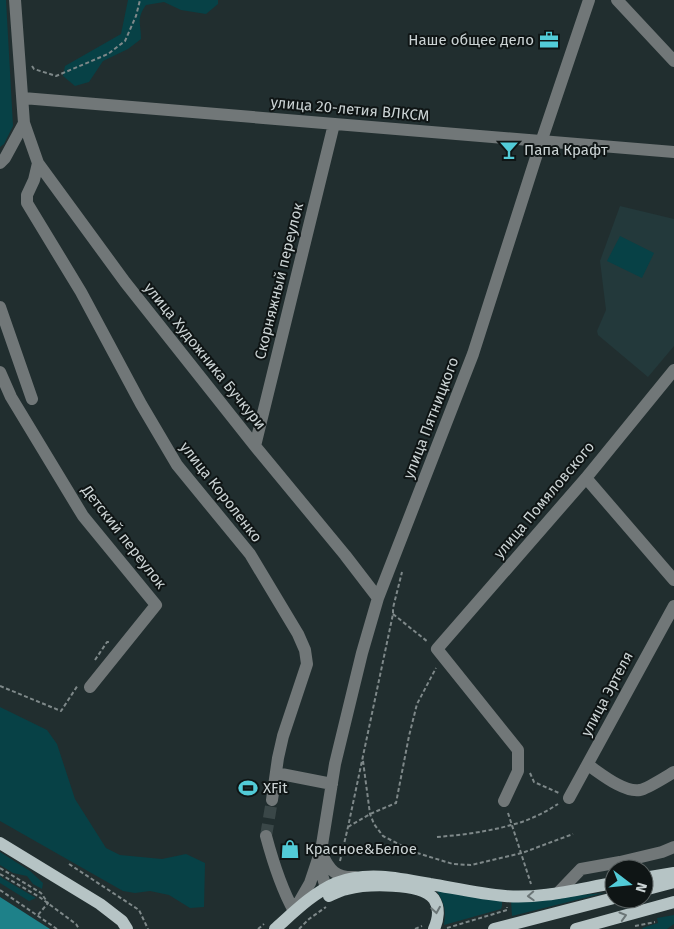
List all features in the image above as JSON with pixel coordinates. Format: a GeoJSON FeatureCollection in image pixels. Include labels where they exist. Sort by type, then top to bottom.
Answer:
{"type":"FeatureCollection","features":[{"type":"Feature","properties":{"kind":"main road"},"geometry":{"type":"LineString","coordinates":[[0,844],[100,904],[122,920],[127,929]]}},
{"type":"Feature","properties":{"kind":"main road"},"geometry":{"type":"LineString","coordinates":[[654,876],[674,873]]}},
{"type":"Feature","properties":{"kind":"main road"},"geometry":{"type":"LineString","coordinates":[[288,929],[329,896],[343,880],[360,877],[394,877],[506,896],[532,896],[604,885]]}},
{"type":"Feature","properties":{"kind":"main road"},"geometry":{"type":"LineString","coordinates":[[654,887],[674,882]]}},
{"type":"Feature","properties":{"kind":"main road"},"geometry":{"type":"LineString","coordinates":[[276,929],[294,911],[348,888],[388,885],[415,889],[433,898],[438,909],[438,916],[430,927]]}},
{"type":"Feature","properties":{"kind":"main road"},"geometry":{"type":"LineString","coordinates":[[494,929],[604,901]]}},
{"type":"Feature","properties":{"kind":"main road"},"geometry":{"type":"LineString","coordinates":[[576,929],[674,902]]}},
{"type":"Feature","properties":{"kind":"street"},"geometry":{"type":"LineString","coordinates":[[0,162],[5,158],[24,123],[15,0]]}},
{"type":"Feature","properties":{"kind":"street","name":"улица Пятницкого"},"geometry":{"type":"LineString","coordinates":[[321,851],[335,764],[362,653],[378,598],[472,354],[589,0]]}},
{"type":"Feature","properties":{"kind":"street"},"geometry":{"type":"LineString","coordinates":[[617,0],[674,61]]}},
{"type":"Feature","properties":{"kind":"street","name":"улица 20-летия ВЛКСМ"},"geometry":{"type":"LineString","coordinates":[[23,98],[674,152]]}},
{"type":"Feature","properties":{"kind":"street","name":"улица Художника Бучкури"},"geometry":{"type":"LineString","coordinates":[[24,123],[38,162],[125,282],[378,598]]}},
{"type":"Feature","properties":{"kind":"street","name":"Скорняжный переулок"},"geometry":{"type":"LineString","coordinates":[[255,446],[334,124]]}},
{"type":"Feature","properties":{"kind":"street","name":"улица Короленко"},"geometry":{"type":"LineString","coordinates":[[38,162],[34,180],[27,195],[27,203],[81,292],[176,465],[250,554],[298,634],[305,650],[307,664],[283,736],[272,800]]}},
{"type":"Feature","properties":{"kind":"street"},"geometry":{"type":"LineString","coordinates":[[0,307],[32,399]]}},
{"type":"Feature","properties":{"kind":"street","name":"улица Помяловского"},"geometry":{"type":"LineString","coordinates":[[440,654],[674,370]]}},
{"type":"Feature","properties":{"kind":"street","name":"Детский переулок"},"geometry":{"type":"LineString","coordinates":[[0,372],[11,397],[84,516],[156,605],[125,643],[85,684]]}},
{"type":"Feature","properties":{"kind":"street"},"geometry":{"type":"LineString","coordinates":[[586,478],[674,580]]}},
{"type":"Feature","properties":{"kind":"street","name":"улица Эртеля"},"geometry":{"type":"LineString","coordinates":[[569,798],[674,606]]}},
{"type":"Feature","properties":{"kind":"street"},"geometry":{"type":"LineString","coordinates":[[440,654],[518,750],[518,771],[504,801]]}},
{"type":"Feature","properties":{"kind":"street"},"geometry":{"type":"LineString","coordinates":[[588,765],[629,790],[640,790],[674,772]]}},
{"type":"Feature","properties":{"kind":"street"},"geometry":{"type":"LineString","coordinates":[[276,773],[332,784]]}},
{"type":"Feature","properties":{"kind":"street"},"geometry":{"type":"LineString","coordinates":[[266,836],[276,870],[294,911]]}},
{"type":"Feature","properties":{"kind":"street"},"geometry":{"type":"LineString","coordinates":[[558,893],[580,869],[620,862],[662,852],[674,847]]}},
{"type":"Feature","properties":{"kind":"street"},"geometry":{"type":"LineString","coordinates":[[321,851],[328,866],[335,874],[347,878],[360,877]]}},
{"type":"Feature","properties":{"kind":"street"},"geometry":{"type":"LineString","coordinates":[[321,851],[321,870],[329,896]]}},
{"type":"Feature","properties":{"kind":"street"},"geometry":{"type":"LineString","coordinates":[[294,911],[310,883],[321,851]]}},
{"type":"Feature","properties":{"kind":"path"},"geometry":{"type":"LineString","coordinates":[[19,51],[34,68],[56,76],[80,66],[108,54],[125,42],[136,16],[140,0]]}},
{"type":"Feature","properties":{"kind":"path"},"geometry":{"type":"LineString","coordinates":[[339,864],[393,614],[392,608],[403,568],[391,563]]}},
{"type":"Feature","properties":{"kind":"path"},"geometry":{"type":"LineString","coordinates":[[348,827],[370,814],[396,804],[408,736],[418,704],[440,654],[393,614]]}},
{"type":"Feature","properties":{"kind":"path"},"geometry":{"type":"LineString","coordinates":[[92,665],[107,642],[125,643]]}},
{"type":"Feature","properties":{"kind":"path"},"geometry":{"type":"LineString","coordinates":[[0,686],[60,712],[85,684]]}},
{"type":"Feature","properties":{"kind":"path"},"geometry":{"type":"LineString","coordinates":[[518,750],[534,782],[569,798]]}},
{"type":"Feature","properties":{"kind":"path"},"geometry":{"type":"LineString","coordinates":[[362,758],[370,814],[374,824],[383,836],[414,852],[453,864],[471,865],[522,853],[573,834]]}},
{"type":"Feature","properties":{"kind":"path"},"geometry":{"type":"LineString","coordinates":[[437,837],[512,825],[544,813],[569,798]]}},
{"type":"Feature","properties":{"kind":"path"},"geometry":{"type":"LineString","coordinates":[[504,801],[530,882]]}},
{"type":"Feature","properties":{"kind":"path"},"geometry":{"type":"LineString","coordinates":[[69,864],[139,910],[148,929]]}},
{"type":"Feature","properties":{"kind":"path"},"geometry":{"type":"LineString","coordinates":[[0,868],[41,892],[48,903]]}},
{"type":"Feature","properties":{"kind":"path"},"geometry":{"type":"LineString","coordinates":[[0,874],[38,896],[80,929]]}},
{"type":"Feature","properties":{"kind":"path"},"geometry":{"type":"LineString","coordinates":[[0,890],[57,929]]}},
{"type":"Feature","properties":{"kind":"path"},"geometry":{"type":"LineString","coordinates":[[299,929],[329,896]]}},
{"type":"Feature","properties":{"kind":"path"},"geometry":{"type":"LineString","coordinates":[[38,916],[48,903]]}},
{"type":"Feature","properties":{"kind":"path"},"geometry":{"type":"LineString","coordinates":[[444,928],[507,910]]}},
{"type":"Feature","properties":{"kind":"path"},"geometry":{"type":"LineString","coordinates":[[637,929],[635,926],[655,922]]}},
{"type":"Feature","properties":{"kind":"path"},"geometry":{"type":"LineString","coordinates":[[415,929],[430,927]]}},
{"type":"Feature","properties":{"kind":"shaded area"},"geometry":{"type":"Polygon","coordinates":[[[0,0],[6,0],[13,126],[4,144],[0,147],[0,0]]]}},
{"type":"Feature","properties":{"kind":"shaded area"},"geometry":{"type":"Polygon","coordinates":[[[128,0],[218,0],[218,4],[206,14],[181,10],[164,2],[146,5],[140,18],[141,39],[128,49],[103,61],[89,82],[75,86],[63,76],[65,66],[121,34],[128,0]]]}},
{"type":"Feature","properties":{"kind":"shaded area"},"geometry":{"type":"Polygon","coordinates":[[[620,206],[674,219],[674,346],[648,377],[598,335],[597,331],[606,310],[600,261],[620,206]]]}},
{"type":"Feature","properties":{"kind":"shaded area"},"geometry":{"type":"Polygon","coordinates":[[[620,236],[654,253],[642,278],[607,261],[620,236]]]}},
{"type":"Feature","properties":{"kind":"shaded area"},"geometry":{"type":"Polygon","coordinates":[[[0,707],[47,730],[57,744],[75,799],[106,848],[120,855],[162,859],[186,854],[205,863],[204,907],[190,908],[169,895],[150,891],[135,893],[123,891],[0,821],[0,707]]]}},
{"type":"Feature","properties":{"kind":"shaded area"},"geometry":{"type":"Polygon","coordinates":[[[0,852],[30,871],[43,883],[42,889],[33,884],[27,876],[13,873],[0,865],[0,852]]]}},
{"type":"Feature","properties":{"kind":"shaded area"},"geometry":{"type":"Polygon","coordinates":[[[0,876],[36,898],[29,901],[0,883],[0,876]]]}},
{"type":"Feature","properties":{"kind":"shaded area"},"geometry":{"type":"Polygon","coordinates":[[[436,890],[502,900],[502,906],[501,909],[444,925],[444,907],[436,890]]]}},
{"type":"Feature","properties":{"kind":"shaded area"},"geometry":{"type":"Polygon","coordinates":[[[604,893],[512,916],[511,901],[604,893]]]}},
{"type":"Feature","properties":{"kind":"shaded area"},"geometry":{"type":"Polygon","coordinates":[[[0,897],[50,929],[0,929],[0,897]]]}},
{"type":"Feature","properties":{"kind":"shaded area"},"geometry":{"type":"Polygon","coordinates":[[[674,915],[674,924],[667,929],[642,928],[658,923],[657,918],[674,915]]]}},
{"type":"Feature","properties":{"kind":"tunnel"},"geometry":{"type":"LineString","coordinates":[[266,836],[272,800]]}},
{"type":"Feature","properties":{"kind":"place","name":"Наше общее дело"},"geometry":{"type":"Point","coordinates":[549,40]}},
{"type":"Feature","properties":{"kind":"place","name":"Папа Крафт"},"geometry":{"type":"Point","coordinates":[509,150]}},
{"type":"Feature","properties":{"kind":"place","name":"XFit"},"geometry":{"type":"Point","coordinates":[248,788]}},
{"type":"Feature","properties":{"kind":"place","name":"Красное&Белое"},"geometry":{"type":"Point","coordinates":[290,849]}}]}
